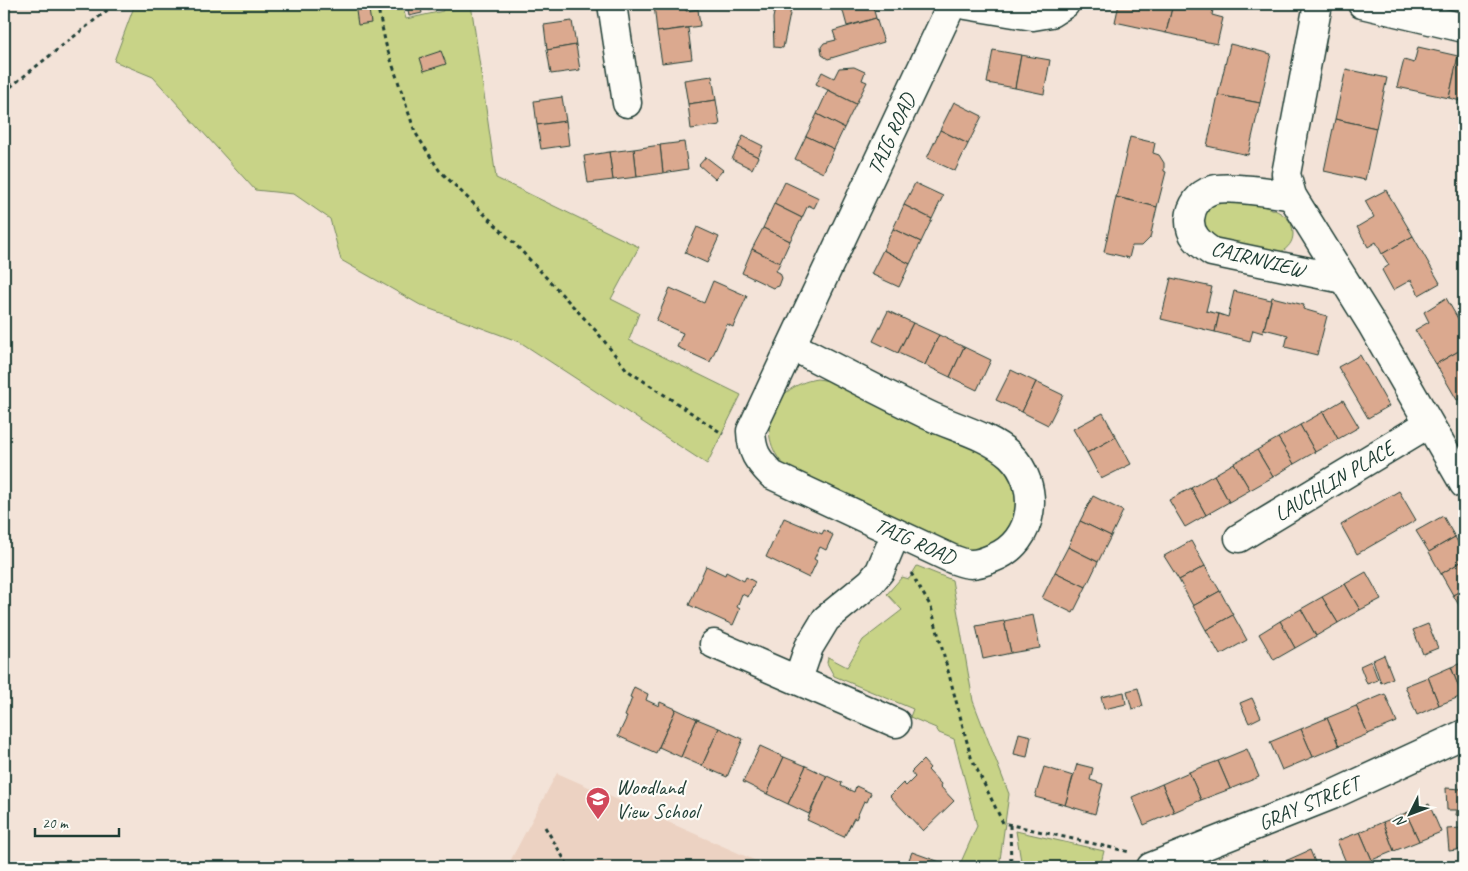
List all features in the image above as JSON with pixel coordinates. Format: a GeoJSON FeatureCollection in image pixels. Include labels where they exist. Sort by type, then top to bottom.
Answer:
{"type":"FeatureCollection","features":[{"type":"Feature","properties":{"kind":"street"},"geometry":{"type":"LineString","coordinates":[[612,4],[627,104]]}},
{"type":"Feature","properties":{"kind":"street","name":"TAIG ROAD"},"geometry":{"type":"LineString","coordinates":[[792,346],[927,415],[995,444],[1009,455],[1020,468],[1029,486],[1030,511],[1025,530],[1015,544],[1002,555],[972,564],[891,545],[772,475],[759,461],[752,448],[751,431],[952,4]]}},
{"type":"Feature","properties":{"kind":"street"},"geometry":{"type":"LineString","coordinates":[[960,4],[1033,16],[1051,12],[1065,4]]}},
{"type":"Feature","properties":{"kind":"street","name":"CAIRNVIEW"},"geometry":{"type":"LineString","coordinates":[[1318,4],[1286,174],[1292,196],[1344,279],[1464,484]]}},
{"type":"Feature","properties":{"kind":"street"},"geometry":{"type":"LineString","coordinates":[[1362,4],[1464,28]]}},
{"type":"Feature","properties":{"kind":"street","name":"CAIRNVIEW"},"geometry":{"type":"LineString","coordinates":[[1292,196],[1269,192],[1213,189],[1203,194],[1193,208],[1190,223],[1192,233],[1199,243],[1212,252],[1344,279]]}},
{"type":"Feature","properties":{"kind":"street","name":"LAUCHLIN PLACE"},"geometry":{"type":"LineString","coordinates":[[1239,538],[1428,424]]}},
{"type":"Feature","properties":{"kind":"street"},"geometry":{"type":"LineString","coordinates":[[798,679],[809,647],[826,619],[871,582],[891,545]]}},
{"type":"Feature","properties":{"kind":"street"},"geometry":{"type":"LineString","coordinates":[[714,644],[896,723]]}},
{"type":"Feature","properties":{"kind":"street","name":"GRAY STREET"},"geometry":{"type":"LineString","coordinates":[[1159,864],[1332,795],[1464,734]]}},
{"type":"Feature","properties":{"kind":"path"},"geometry":{"type":"LineString","coordinates":[[4,92],[115,4]]}},
{"type":"Feature","properties":{"kind":"path"},"geometry":{"type":"LineString","coordinates":[[377,4],[386,45],[415,132],[438,170],[515,244],[597,332],[627,370],[718,431],[752,448]]}},
{"type":"Feature","properties":{"kind":"path"},"geometry":{"type":"LineString","coordinates":[[891,545],[931,607],[971,757],[1003,823],[1159,864]]}},
{"type":"Feature","properties":{"kind":"path"},"geometry":{"type":"LineString","coordinates":[[1010,825],[1011,867]]}},
{"type":"Feature","properties":{"kind":"path"},"geometry":{"type":"LineString","coordinates":[[545,828],[569,867]]}},
{"type":"Feature","properties":{"kind":"shaded area","name":"Woodland View School"},"geometry":{"type":"Polygon","coordinates":[[[557,773],[770,867],[507,867],[557,773]]]}},
{"type":"Feature","properties":{"kind":"green space"},"geometry":{"type":"Polygon","coordinates":[[[135,4],[402,4],[406,19],[443,11],[442,4],[471,4],[496,178],[639,247],[611,299],[639,313],[629,340],[741,395],[707,464],[520,342],[422,306],[341,260],[330,219],[294,194],[255,190],[153,77],[114,61],[135,4]]]}},
{"type":"Feature","properties":{"kind":"green space"},"geometry":{"type":"Polygon","coordinates":[[[1227,200],[1268,208],[1286,217],[1291,224],[1293,234],[1290,244],[1281,252],[1219,244],[1203,227],[1204,221],[1209,208],[1216,203],[1227,200]]]}},
{"type":"Feature","properties":{"kind":"green space"},"geometry":{"type":"Polygon","coordinates":[[[817,379],[838,382],[989,454],[1004,463],[1021,496],[1014,525],[991,548],[961,552],[789,470],[778,457],[771,443],[769,429],[772,415],[778,402],[788,392],[801,384],[817,379]]]}},
{"type":"Feature","properties":{"kind":"green space"},"geometry":{"type":"Polygon","coordinates":[[[917,566],[952,580],[973,701],[1009,794],[999,867],[970,867],[961,862],[977,826],[954,739],[939,733],[936,728],[910,717],[913,709],[834,676],[827,663],[828,657],[847,667],[863,640],[902,610],[887,594],[902,577],[909,579],[917,566]]]}},
{"type":"Feature","properties":{"kind":"green space"},"geometry":{"type":"Polygon","coordinates":[[[1016,831],[1104,851],[1100,867],[1022,867],[1016,831]]]}},
{"type":"Feature","properties":{"kind":"building"},"geometry":{"type":"Polygon","coordinates":[[[355,4],[368,4],[371,23],[358,25],[355,4]]]}},
{"type":"Feature","properties":{"kind":"building"},"geometry":{"type":"Polygon","coordinates":[[[407,4],[420,4],[422,13],[409,16],[407,4]]]}},
{"type":"Feature","properties":{"kind":"building"},"geometry":{"type":"Polygon","coordinates":[[[426,4],[440,4],[441,8],[428,10],[426,4]]]}},
{"type":"Feature","properties":{"kind":"building"},"geometry":{"type":"Polygon","coordinates":[[[654,4],[685,4],[686,11],[698,9],[700,26],[657,32],[654,4]]]}},
{"type":"Feature","properties":{"kind":"building"},"geometry":{"type":"Polygon","coordinates":[[[776,4],[792,4],[783,48],[774,47],[773,18],[776,4]]]}},
{"type":"Feature","properties":{"kind":"building"},"geometry":{"type":"Polygon","coordinates":[[[841,4],[872,4],[876,18],[847,26],[841,4]]]}},
{"type":"Feature","properties":{"kind":"building"},"geometry":{"type":"Polygon","coordinates":[[[1119,4],[1173,4],[1166,33],[1115,22],[1119,4]]]}},
{"type":"Feature","properties":{"kind":"building"},"geometry":{"type":"Polygon","coordinates":[[[1173,4],[1214,4],[1212,15],[1223,18],[1217,44],[1166,33],[1173,4]]]}},
{"type":"Feature","properties":{"kind":"building"},"geometry":{"type":"Polygon","coordinates":[[[876,18],[884,42],[828,59],[822,55],[821,47],[824,43],[836,40],[833,31],[876,18]]]}},
{"type":"Feature","properties":{"kind":"building"},"geometry":{"type":"Polygon","coordinates":[[[572,21],[576,45],[547,50],[544,25],[572,21]]]}},
{"type":"Feature","properties":{"kind":"building"},"geometry":{"type":"Polygon","coordinates":[[[688,28],[692,59],[662,63],[657,32],[688,28]]]}},
{"type":"Feature","properties":{"kind":"building"},"geometry":{"type":"Polygon","coordinates":[[[1230,44],[1271,54],[1260,103],[1218,95],[1230,44]]]}},
{"type":"Feature","properties":{"kind":"building"},"geometry":{"type":"Polygon","coordinates":[[[576,45],[580,70],[551,74],[547,50],[576,45]]]}},
{"type":"Feature","properties":{"kind":"building"},"geometry":{"type":"Polygon","coordinates":[[[1418,47],[1458,56],[1449,98],[1397,87],[1404,60],[1414,63],[1418,47]]]}},
{"type":"Feature","properties":{"kind":"building"},"geometry":{"type":"Polygon","coordinates":[[[993,50],[1021,55],[1015,88],[987,83],[993,50]]]}},
{"type":"Feature","properties":{"kind":"building"},"geometry":{"type":"Polygon","coordinates":[[[441,51],[446,64],[424,71],[420,58],[441,51]]]}},
{"type":"Feature","properties":{"kind":"building"},"geometry":{"type":"Polygon","coordinates":[[[1021,55],[1050,60],[1044,94],[1015,88],[1021,55]]]}},
{"type":"Feature","properties":{"kind":"building"},"geometry":{"type":"Polygon","coordinates":[[[1458,56],[1464,58],[1464,102],[1449,98],[1458,56]]]}},
{"type":"Feature","properties":{"kind":"building"},"geometry":{"type":"Polygon","coordinates":[[[854,67],[865,72],[862,80],[867,82],[856,104],[816,84],[822,72],[834,78],[839,68],[854,67]]]}},
{"type":"Feature","properties":{"kind":"building"},"geometry":{"type":"Polygon","coordinates":[[[1346,69],[1387,78],[1376,128],[1335,119],[1346,69]]]}},
{"type":"Feature","properties":{"kind":"building"},"geometry":{"type":"Polygon","coordinates":[[[712,76],[716,100],[688,104],[684,80],[712,76]]]}},
{"type":"Feature","properties":{"kind":"building"},"geometry":{"type":"Polygon","coordinates":[[[828,90],[856,104],[844,128],[817,114],[828,90]]]}},
{"type":"Feature","properties":{"kind":"building"},"geometry":{"type":"Polygon","coordinates":[[[1218,95],[1260,103],[1248,155],[1207,146],[1218,95]]]}},
{"type":"Feature","properties":{"kind":"building"},"geometry":{"type":"Polygon","coordinates":[[[562,97],[566,121],[537,125],[534,101],[562,97]]]}},
{"type":"Feature","properties":{"kind":"building"},"geometry":{"type":"Polygon","coordinates":[[[716,100],[720,125],[691,129],[688,104],[716,100]]]}},
{"type":"Feature","properties":{"kind":"building"},"geometry":{"type":"Polygon","coordinates":[[[954,102],[982,116],[968,144],[940,130],[954,102]]]}},
{"type":"Feature","properties":{"kind":"building"},"geometry":{"type":"Polygon","coordinates":[[[817,114],[844,128],[834,149],[806,136],[817,114]]]}},
{"type":"Feature","properties":{"kind":"building"},"geometry":{"type":"Polygon","coordinates":[[[1335,119],[1376,128],[1365,180],[1324,171],[1335,119]]]}},
{"type":"Feature","properties":{"kind":"building"},"geometry":{"type":"Polygon","coordinates":[[[566,121],[569,145],[541,149],[537,125],[566,121]]]}},
{"type":"Feature","properties":{"kind":"building"},"geometry":{"type":"Polygon","coordinates":[[[940,130],[968,144],[955,171],[927,158],[940,130]]]}},
{"type":"Feature","properties":{"kind":"building"},"geometry":{"type":"Polygon","coordinates":[[[743,136],[763,146],[758,157],[738,147],[743,136]]]}},
{"type":"Feature","properties":{"kind":"building"},"geometry":{"type":"Polygon","coordinates":[[[806,136],[834,149],[823,173],[795,159],[806,136]]]}},
{"type":"Feature","properties":{"kind":"building"},"geometry":{"type":"Polygon","coordinates":[[[1130,137],[1155,143],[1153,153],[1159,155],[1164,163],[1164,171],[1166,172],[1157,207],[1116,197],[1130,137]]]}},
{"type":"Feature","properties":{"kind":"building"},"geometry":{"type":"Polygon","coordinates":[[[684,142],[688,169],[663,173],[660,145],[684,142]]]}},
{"type":"Feature","properties":{"kind":"building"},"geometry":{"type":"Polygon","coordinates":[[[660,145],[663,173],[637,177],[634,149],[660,145]]]}},
{"type":"Feature","properties":{"kind":"building"},"geometry":{"type":"Polygon","coordinates":[[[738,147],[758,157],[752,169],[732,159],[738,147]]]}},
{"type":"Feature","properties":{"kind":"building"},"geometry":{"type":"Polygon","coordinates":[[[634,149],[637,177],[613,180],[609,152],[634,149]]]}},
{"type":"Feature","properties":{"kind":"building"},"geometry":{"type":"Polygon","coordinates":[[[609,152],[613,180],[588,183],[584,156],[609,152]]]}},
{"type":"Feature","properties":{"kind":"building"},"geometry":{"type":"Polygon","coordinates":[[[706,157],[723,170],[715,179],[699,165],[706,157]]]}},
{"type":"Feature","properties":{"kind":"building"},"geometry":{"type":"Polygon","coordinates":[[[785,182],[819,198],[814,208],[808,205],[802,218],[774,204],[785,182]]]}},
{"type":"Feature","properties":{"kind":"building"},"geometry":{"type":"Polygon","coordinates":[[[915,183],[943,196],[932,219],[904,205],[915,183]]]}},
{"type":"Feature","properties":{"kind":"building"},"geometry":{"type":"Polygon","coordinates":[[[1386,190],[1413,236],[1382,254],[1376,242],[1368,247],[1357,227],[1374,217],[1365,201],[1386,190]]]}},
{"type":"Feature","properties":{"kind":"building"},"geometry":{"type":"Polygon","coordinates":[[[1116,197],[1157,207],[1150,238],[1142,246],[1132,246],[1129,258],[1104,252],[1116,197]]]}},
{"type":"Feature","properties":{"kind":"building"},"geometry":{"type":"Polygon","coordinates":[[[774,204],[802,218],[790,241],[763,228],[774,204]]]}},
{"type":"Feature","properties":{"kind":"building"},"geometry":{"type":"Polygon","coordinates":[[[904,205],[932,219],[921,242],[893,229],[904,205]]]}},
{"type":"Feature","properties":{"kind":"building"},"geometry":{"type":"Polygon","coordinates":[[[697,227],[719,237],[707,263],[685,253],[697,227]]]}},
{"type":"Feature","properties":{"kind":"building"},"geometry":{"type":"Polygon","coordinates":[[[763,228],[790,241],[780,263],[752,249],[763,228]]]}},
{"type":"Feature","properties":{"kind":"building"},"geometry":{"type":"Polygon","coordinates":[[[893,229],[921,242],[910,264],[883,250],[893,229]]]}},
{"type":"Feature","properties":{"kind":"building"},"geometry":{"type":"Polygon","coordinates":[[[1413,236],[1440,283],[1419,295],[1411,280],[1393,290],[1382,270],[1389,265],[1382,254],[1413,236]]]}},
{"type":"Feature","properties":{"kind":"building"},"geometry":{"type":"Polygon","coordinates":[[[752,249],[780,263],[776,271],[780,273],[782,278],[779,286],[773,288],[742,273],[752,249]]]}},
{"type":"Feature","properties":{"kind":"building"},"geometry":{"type":"Polygon","coordinates":[[[883,250],[910,264],[899,287],[871,274],[883,250]]]}},
{"type":"Feature","properties":{"kind":"building"},"geometry":{"type":"Polygon","coordinates":[[[1171,278],[1212,287],[1206,311],[1219,314],[1215,332],[1161,319],[1171,278]]]}},
{"type":"Feature","properties":{"kind":"building"},"geometry":{"type":"Polygon","coordinates":[[[713,281],[747,296],[733,327],[727,324],[710,362],[677,347],[683,333],[656,321],[670,288],[704,303],[713,281]]]}},
{"type":"Feature","properties":{"kind":"building"},"geometry":{"type":"Polygon","coordinates":[[[1234,291],[1271,300],[1263,333],[1253,330],[1250,341],[1215,332],[1219,314],[1228,317],[1234,291]]]}},
{"type":"Feature","properties":{"kind":"building"},"geometry":{"type":"Polygon","coordinates":[[[1272,297],[1304,305],[1303,309],[1327,316],[1317,355],[1285,347],[1288,335],[1264,329],[1272,297]]]}},
{"type":"Feature","properties":{"kind":"building"},"geometry":{"type":"Polygon","coordinates":[[[1446,298],[1464,329],[1464,348],[1436,364],[1415,330],[1429,322],[1424,312],[1446,298]]]}},
{"type":"Feature","properties":{"kind":"building"},"geometry":{"type":"Polygon","coordinates":[[[888,311],[913,323],[898,353],[873,341],[888,311]]]}},
{"type":"Feature","properties":{"kind":"building"},"geometry":{"type":"Polygon","coordinates":[[[913,323],[939,335],[925,365],[898,353],[913,323]]]}},
{"type":"Feature","properties":{"kind":"building"},"geometry":{"type":"Polygon","coordinates":[[[939,335],[964,347],[950,377],[925,365],[939,335]]]}},
{"type":"Feature","properties":{"kind":"building"},"geometry":{"type":"Polygon","coordinates":[[[964,347],[991,360],[977,390],[950,377],[964,347]]]}},
{"type":"Feature","properties":{"kind":"building"},"geometry":{"type":"Polygon","coordinates":[[[1464,348],[1464,396],[1457,400],[1436,364],[1464,348]]]}},
{"type":"Feature","properties":{"kind":"building"},"geometry":{"type":"Polygon","coordinates":[[[1360,355],[1389,406],[1368,418],[1338,367],[1360,355]]]}},
{"type":"Feature","properties":{"kind":"building"},"geometry":{"type":"Polygon","coordinates":[[[1011,370],[1036,382],[1022,412],[996,400],[1011,370]]]}},
{"type":"Feature","properties":{"kind":"building"},"geometry":{"type":"Polygon","coordinates":[[[1036,382],[1063,395],[1048,425],[1022,412],[1036,382]]]}},
{"type":"Feature","properties":{"kind":"building"},"geometry":{"type":"Polygon","coordinates":[[[1343,400],[1359,427],[1338,439],[1323,412],[1343,400]]]}},
{"type":"Feature","properties":{"kind":"building"},"geometry":{"type":"Polygon","coordinates":[[[1323,412],[1338,439],[1315,452],[1300,425],[1323,412]]]}},
{"type":"Feature","properties":{"kind":"building"},"geometry":{"type":"Polygon","coordinates":[[[1103,413],[1116,437],[1087,453],[1073,429],[1103,413]]]}},
{"type":"Feature","properties":{"kind":"building"},"geometry":{"type":"Polygon","coordinates":[[[1300,425],[1315,452],[1294,464],[1278,438],[1300,425]]]}},
{"type":"Feature","properties":{"kind":"building"},"geometry":{"type":"Polygon","coordinates":[[[1116,437],[1131,464],[1101,479],[1087,453],[1116,437]]]}},
{"type":"Feature","properties":{"kind":"building"},"geometry":{"type":"Polygon","coordinates":[[[1278,438],[1294,464],[1273,477],[1257,450],[1278,438]]]}},
{"type":"Feature","properties":{"kind":"building"},"geometry":{"type":"Polygon","coordinates":[[[1257,450],[1273,477],[1250,490],[1234,463],[1257,450]]]}},
{"type":"Feature","properties":{"kind":"building"},"geometry":{"type":"Polygon","coordinates":[[[1234,463],[1250,490],[1229,502],[1214,475],[1234,463]]]}},
{"type":"Feature","properties":{"kind":"building"},"geometry":{"type":"Polygon","coordinates":[[[1214,475],[1229,502],[1206,515],[1191,488],[1214,475]]]}},
{"type":"Feature","properties":{"kind":"building"},"geometry":{"type":"Polygon","coordinates":[[[1191,488],[1206,515],[1185,527],[1169,500],[1191,488]]]}},
{"type":"Feature","properties":{"kind":"building"},"geometry":{"type":"Polygon","coordinates":[[[1399,491],[1416,520],[1357,554],[1341,525],[1399,491]]]}},
{"type":"Feature","properties":{"kind":"building"},"geometry":{"type":"Polygon","coordinates":[[[1093,496],[1123,511],[1111,536],[1080,521],[1093,496]]]}},
{"type":"Feature","properties":{"kind":"building"},"geometry":{"type":"Polygon","coordinates":[[[1443,516],[1455,537],[1429,552],[1416,531],[1443,516]]]}},
{"type":"Feature","properties":{"kind":"building"},"geometry":{"type":"Polygon","coordinates":[[[784,518],[822,534],[824,530],[833,535],[826,550],[820,547],[814,559],[817,561],[809,578],[766,557],[784,518]]]}},
{"type":"Feature","properties":{"kind":"building"},"geometry":{"type":"Polygon","coordinates":[[[1080,521],[1111,536],[1098,562],[1068,547],[1080,521]]]}},
{"type":"Feature","properties":{"kind":"building"},"geometry":{"type":"Polygon","coordinates":[[[1455,537],[1464,553],[1464,560],[1441,574],[1429,552],[1455,537]]]}},
{"type":"Feature","properties":{"kind":"building"},"geometry":{"type":"Polygon","coordinates":[[[1191,541],[1205,566],[1179,580],[1164,556],[1191,541]]]}},
{"type":"Feature","properties":{"kind":"building"},"geometry":{"type":"Polygon","coordinates":[[[1068,547],[1098,562],[1086,587],[1055,572],[1068,547]]]}},
{"type":"Feature","properties":{"kind":"building"},"geometry":{"type":"Polygon","coordinates":[[[1464,560],[1464,589],[1453,595],[1441,574],[1464,560]]]}},
{"type":"Feature","properties":{"kind":"building"},"geometry":{"type":"Polygon","coordinates":[[[706,566],[725,575],[726,572],[744,581],[746,577],[755,582],[748,597],[742,594],[737,607],[740,609],[733,625],[689,605],[706,566]]]}},
{"type":"Feature","properties":{"kind":"building"},"geometry":{"type":"Polygon","coordinates":[[[1205,566],[1220,591],[1193,606],[1179,580],[1205,566]]]}},
{"type":"Feature","properties":{"kind":"building"},"geometry":{"type":"Polygon","coordinates":[[[1055,572],[1086,587],[1073,613],[1042,598],[1055,572]]]}},
{"type":"Feature","properties":{"kind":"building"},"geometry":{"type":"Polygon","coordinates":[[[1366,572],[1381,599],[1360,610],[1345,584],[1366,572]]]}},
{"type":"Feature","properties":{"kind":"building"},"geometry":{"type":"Polygon","coordinates":[[[1345,584],[1360,610],[1338,623],[1322,597],[1345,584]]]}},
{"type":"Feature","properties":{"kind":"building"},"geometry":{"type":"Polygon","coordinates":[[[1464,589],[1464,614],[1453,595],[1464,589]]]}},
{"type":"Feature","properties":{"kind":"building"},"geometry":{"type":"Polygon","coordinates":[[[1220,591],[1233,615],[1206,630],[1193,606],[1220,591]]]}},
{"type":"Feature","properties":{"kind":"building"},"geometry":{"type":"Polygon","coordinates":[[[1322,597],[1338,623],[1316,636],[1301,609],[1322,597]]]}},
{"type":"Feature","properties":{"kind":"building"},"geometry":{"type":"Polygon","coordinates":[[[1301,609],[1316,636],[1295,648],[1280,621],[1301,609]]]}},
{"type":"Feature","properties":{"kind":"building"},"geometry":{"type":"Polygon","coordinates":[[[1033,615],[1040,648],[1011,653],[1004,621],[1033,615]]]}},
{"type":"Feature","properties":{"kind":"building"},"geometry":{"type":"Polygon","coordinates":[[[1233,615],[1247,640],[1220,655],[1206,630],[1233,615]]]}},
{"type":"Feature","properties":{"kind":"building"},"geometry":{"type":"Polygon","coordinates":[[[1004,621],[1011,653],[983,659],[976,626],[1004,621]]]}},
{"type":"Feature","properties":{"kind":"building"},"geometry":{"type":"Polygon","coordinates":[[[1280,621],[1295,648],[1274,660],[1259,634],[1280,621]]]}},
{"type":"Feature","properties":{"kind":"building"},"geometry":{"type":"Polygon","coordinates":[[[1428,624],[1438,648],[1423,654],[1413,630],[1428,624]]]}},
{"type":"Feature","properties":{"kind":"building"},"geometry":{"type":"Polygon","coordinates":[[[1384,655],[1393,678],[1381,683],[1373,660],[1384,655]]]}},
{"type":"Feature","properties":{"kind":"building"},"geometry":{"type":"Polygon","coordinates":[[[1371,661],[1378,680],[1367,684],[1360,666],[1371,661]]]}},
{"type":"Feature","properties":{"kind":"building"},"geometry":{"type":"Polygon","coordinates":[[[1464,662],[1464,695],[1462,696],[1451,667],[1464,662]]]}},
{"type":"Feature","properties":{"kind":"building"},"geometry":{"type":"Polygon","coordinates":[[[1451,667],[1462,696],[1439,705],[1428,677],[1451,667]]]}},
{"type":"Feature","properties":{"kind":"building"},"geometry":{"type":"Polygon","coordinates":[[[1428,677],[1439,705],[1417,715],[1405,686],[1428,677]]]}},
{"type":"Feature","properties":{"kind":"building"},"geometry":{"type":"Polygon","coordinates":[[[634,687],[648,694],[646,700],[659,706],[660,702],[676,709],[656,753],[618,736],[627,717],[625,716],[634,687]]]}},
{"type":"Feature","properties":{"kind":"building"},"geometry":{"type":"Polygon","coordinates":[[[1138,688],[1143,706],[1132,709],[1127,691],[1138,688]]]}},
{"type":"Feature","properties":{"kind":"building"},"geometry":{"type":"Polygon","coordinates":[[[1124,692],[1126,704],[1104,709],[1101,697],[1124,692]]]}},
{"type":"Feature","properties":{"kind":"building"},"geometry":{"type":"Polygon","coordinates":[[[1385,694],[1397,722],[1368,734],[1356,706],[1385,694]]]}},
{"type":"Feature","properties":{"kind":"building"},"geometry":{"type":"Polygon","coordinates":[[[1252,698],[1261,717],[1249,723],[1240,703],[1252,698]]]}},
{"type":"Feature","properties":{"kind":"building"},"geometry":{"type":"Polygon","coordinates":[[[1356,706],[1368,734],[1339,746],[1327,718],[1356,706]]]}},
{"type":"Feature","properties":{"kind":"building"},"geometry":{"type":"Polygon","coordinates":[[[676,709],[697,719],[681,757],[659,747],[676,709]]]}},
{"type":"Feature","properties":{"kind":"building"},"geometry":{"type":"Polygon","coordinates":[[[1327,718],[1339,746],[1313,757],[1301,729],[1327,718]]]}},
{"type":"Feature","properties":{"kind":"building"},"geometry":{"type":"Polygon","coordinates":[[[697,719],[719,728],[702,766],[681,757],[697,719]]]}},
{"type":"Feature","properties":{"kind":"building"},"geometry":{"type":"Polygon","coordinates":[[[719,728],[743,739],[727,777],[702,766],[719,728]]]}},
{"type":"Feature","properties":{"kind":"building"},"geometry":{"type":"Polygon","coordinates":[[[1301,729],[1313,757],[1282,770],[1270,742],[1301,729]]]}},
{"type":"Feature","properties":{"kind":"building"},"geometry":{"type":"Polygon","coordinates":[[[1019,733],[1031,736],[1027,757],[1014,754],[1019,733]]]}},
{"type":"Feature","properties":{"kind":"building"},"geometry":{"type":"Polygon","coordinates":[[[760,746],[784,757],[767,794],[743,782],[760,746]]]}},
{"type":"Feature","properties":{"kind":"building"},"geometry":{"type":"Polygon","coordinates":[[[1247,749],[1259,777],[1230,789],[1218,761],[1247,749]]]}},
{"type":"Feature","properties":{"kind":"building"},"geometry":{"type":"Polygon","coordinates":[[[784,757],[806,766],[788,804],[767,794],[784,757]]]}},
{"type":"Feature","properties":{"kind":"building"},"geometry":{"type":"Polygon","coordinates":[[[923,760],[930,768],[928,770],[941,784],[940,786],[954,801],[923,831],[890,796],[903,783],[906,786],[915,777],[911,772],[923,760]]]}},
{"type":"Feature","properties":{"kind":"building"},"geometry":{"type":"Polygon","coordinates":[[[1218,761],[1230,789],[1201,800],[1189,772],[1218,761]]]}},
{"type":"Feature","properties":{"kind":"building"},"geometry":{"type":"Polygon","coordinates":[[[1077,764],[1093,768],[1090,780],[1103,784],[1095,814],[1065,805],[1077,764]]]}},
{"type":"Feature","properties":{"kind":"building"},"geometry":{"type":"Polygon","coordinates":[[[806,766],[827,776],[809,814],[788,804],[806,766]]]}},
{"type":"Feature","properties":{"kind":"building"},"geometry":{"type":"Polygon","coordinates":[[[1044,767],[1073,776],[1065,805],[1035,797],[1044,767]]]}},
{"type":"Feature","properties":{"kind":"building"},"geometry":{"type":"Polygon","coordinates":[[[1189,772],[1201,800],[1174,812],[1162,784],[1189,772]]]}},
{"type":"Feature","properties":{"kind":"building"},"geometry":{"type":"Polygon","coordinates":[[[827,776],[842,783],[841,786],[854,792],[856,786],[871,793],[867,802],[864,801],[856,819],[854,818],[844,837],[807,820],[827,776]]]}},
{"type":"Feature","properties":{"kind":"building"},"geometry":{"type":"Polygon","coordinates":[[[1162,784],[1174,812],[1144,825],[1132,797],[1162,784]]]}},
{"type":"Feature","properties":{"kind":"building"},"geometry":{"type":"Polygon","coordinates":[[[1461,786],[1464,786],[1464,817],[1456,815],[1457,810],[1447,810],[1446,788],[1461,789],[1461,786]]]}},
{"type":"Feature","properties":{"kind":"building"},"geometry":{"type":"Polygon","coordinates":[[[1429,804],[1441,832],[1419,841],[1406,813],[1429,804]]]}},
{"type":"Feature","properties":{"kind":"building"},"geometry":{"type":"Polygon","coordinates":[[[1406,813],[1419,841],[1394,851],[1383,822],[1406,813]]]}},
{"type":"Feature","properties":{"kind":"building"},"geometry":{"type":"Polygon","coordinates":[[[1383,822],[1394,851],[1372,860],[1360,832],[1383,822]]]}},
{"type":"Feature","properties":{"kind":"building"},"geometry":{"type":"Polygon","coordinates":[[[1461,828],[1463,849],[1449,851],[1447,829],[1461,828]]]}},
{"type":"Feature","properties":{"kind":"building"},"geometry":{"type":"Polygon","coordinates":[[[1360,832],[1372,860],[1355,867],[1348,867],[1337,841],[1360,832]]]}},
{"type":"Feature","properties":{"kind":"building"},"geometry":{"type":"Polygon","coordinates":[[[1310,850],[1317,867],[1283,867],[1281,863],[1310,850]]]}},
{"type":"Feature","properties":{"kind":"building"},"geometry":{"type":"Polygon","coordinates":[[[912,852],[954,867],[906,867],[912,852]]]}},
{"type":"Feature","properties":{"kind":"building"},"geometry":{"type":"Polygon","coordinates":[[[1281,863],[1283,867],[1271,867],[1281,863]]]}},
{"type":"Feature","properties":{"kind":"place","name":"Woodland View School"},"geometry":{"type":"Point","coordinates":[598,820]}}]}
